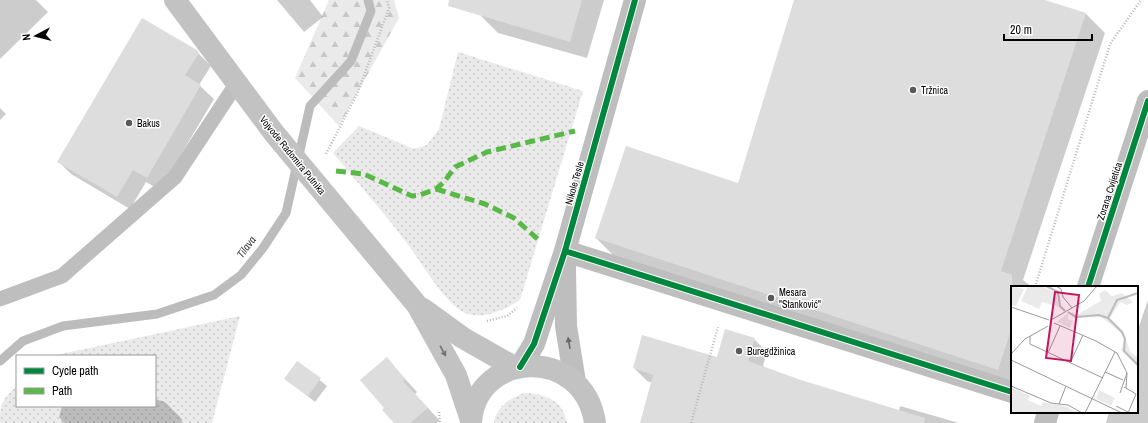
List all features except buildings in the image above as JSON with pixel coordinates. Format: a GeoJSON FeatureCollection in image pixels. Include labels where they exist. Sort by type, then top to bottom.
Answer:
{"type":"FeatureCollection","features":[{"type":"Feature","properties":{"kind":"main road","name":"Vojvode Radomira Putnika"},"geometry":{"type":"LineString","coordinates":[[175,0],[274,133],[417,304],[456,375],[471,422]]}},
{"type":"Feature","properties":{"kind":"main road","name":"Vojvode Radomira Putnika"},"geometry":{"type":"LineString","coordinates":[[417,304],[463,338],[518,368]]}},
{"type":"Feature","properties":{"kind":"main road"},"geometry":{"type":"LineString","coordinates":[[471,422],[475,406],[482,393],[491,382],[503,374],[518,368],[532,366],[549,368],[565,375],[575,382],[587,396],[594,413],[595,423]]}},
{"type":"Feature","properties":{"kind":"street","name":"Nikole Tesle"},"geometry":{"type":"LineString","coordinates":[[518,368],[534,344],[565,251],[635,0]]}},
{"type":"Feature","properties":{"kind":"street","name":"Zorana Cvijetića"},"geometry":{"type":"LineString","coordinates":[[1088,286],[1148,101]]}},
{"type":"Feature","properties":{"kind":"street","name":"Nikole Tesle"},"geometry":{"type":"LineString","coordinates":[[565,251],[566,326],[575,382]]}},
{"type":"Feature","properties":{"kind":"street"},"geometry":{"type":"LineString","coordinates":[[565,251],[1011,392]]}},
{"type":"Feature","properties":{"kind":"street"},"geometry":{"type":"LineString","coordinates":[[1045,423],[1048,413]]}},
{"type":"Feature","properties":{"kind":"lane"},"geometry":{"type":"LineString","coordinates":[[0,299],[62,276],[176,178],[237,83]]}},
{"type":"Feature","properties":{"kind":"path"},"geometry":{"type":"LineString","coordinates":[[324,158],[358,92],[389,8],[388,0]]}},
{"type":"Feature","properties":{"kind":"path"},"geometry":{"type":"LineString","coordinates":[[1035,286],[1110,44],[1141,0]]}},
{"type":"Feature","properties":{"kind":"path"},"geometry":{"type":"LineString","coordinates":[[481,321],[494,320],[507,316],[518,307]]}},
{"type":"Feature","properties":{"kind":"path"},"geometry":{"type":"LineString","coordinates":[[692,423],[720,320]]}},
{"type":"Feature","properties":{"kind":"path"},"geometry":{"type":"LineString","coordinates":[[439,407],[440,423]]}},
{"type":"Feature","properties":{"kind":"green space"},"geometry":{"type":"Polygon","coordinates":[[[329,0],[394,0],[399,18],[339,126],[295,78],[329,0]]]}},
{"type":"Feature","properties":{"kind":"green space"},"geometry":{"type":"Polygon","coordinates":[[[458,52],[583,91],[520,300],[502,310],[482,315],[468,314],[459,310],[450,302],[395,227],[333,153],[359,126],[414,149],[427,145],[439,129],[458,52]]]}},
{"type":"Feature","properties":{"kind":"green space"},"geometry":{"type":"Polygon","coordinates":[[[240,316],[212,423],[0,423],[1,406],[8,395],[16,387],[16,407],[156,407],[156,355],[57,355],[240,316]]]}},
{"type":"Feature","properties":{"kind":"green space"},"geometry":{"type":"Polygon","coordinates":[[[524,393],[539,395],[552,400],[562,409],[567,423],[494,423],[498,412],[504,404],[524,393]]]}},
{"type":"Feature","properties":{"kind":"waterway","name":"Tilava"},"geometry":{"type":"LineString","coordinates":[[0,361],[23,341],[63,326],[157,314],[214,295],[241,275],[263,248],[286,213],[310,106],[351,61],[371,11],[368,0]]}},
{"type":"Feature","properties":{"kind":"marked path"},"geometry":{"type":"LineString","coordinates":[[336,171],[364,174],[412,196],[420,195],[436,189],[444,182],[455,167],[487,152],[575,131]]}},
{"type":"Feature","properties":{"kind":"marked path"},"geometry":{"type":"LineString","coordinates":[[436,189],[485,204],[514,218],[541,242]]}},
{"type":"Feature","properties":{"kind":"cycle path"},"geometry":{"type":"LineString","coordinates":[[520,367],[534,344],[565,251],[635,0]]}},
{"type":"Feature","properties":{"kind":"cycle path"},"geometry":{"type":"LineString","coordinates":[[1088,286],[1148,101]]}},
{"type":"Feature","properties":{"kind":"cycle path"},"geometry":{"type":"LineString","coordinates":[[565,251],[1011,392]]}},
{"type":"Feature","properties":{"kind":"place","name":"Tržnica"},"geometry":{"type":"Point","coordinates":[913,90]}},
{"type":"Feature","properties":{"kind":"place","name":"Bakus"},"geometry":{"type":"Point","coordinates":[129,123]}},
{"type":"Feature","properties":{"kind":"place","name":"Mesara \"Stanković\""},"geometry":{"type":"Point","coordinates":[771,298]}},
{"type":"Feature","properties":{"kind":"place","name":"Buregdžinica"},"geometry":{"type":"Point","coordinates":[739,351]}}]}
